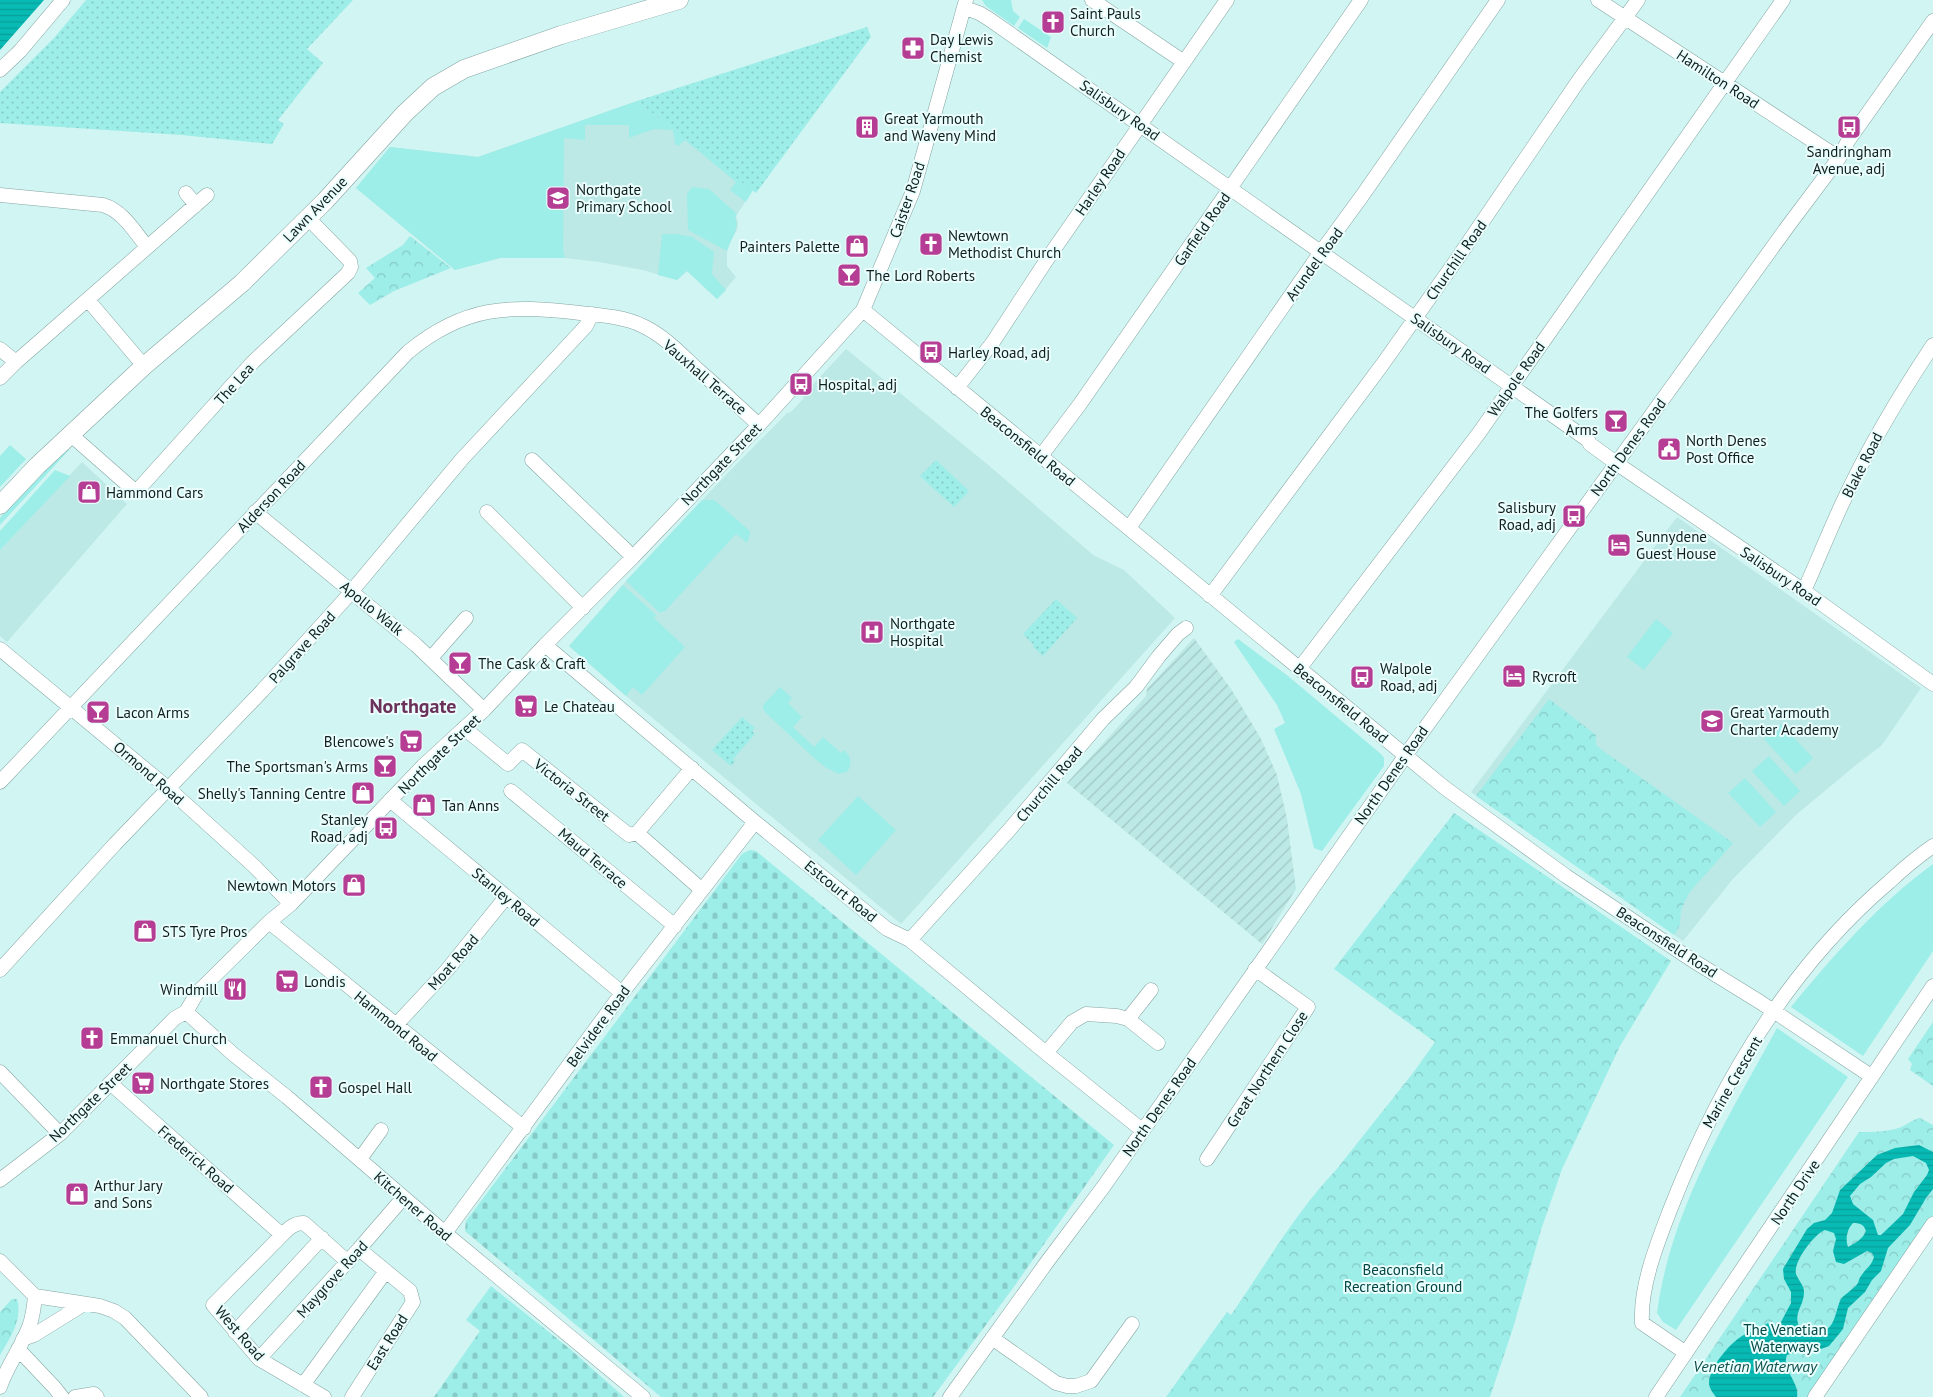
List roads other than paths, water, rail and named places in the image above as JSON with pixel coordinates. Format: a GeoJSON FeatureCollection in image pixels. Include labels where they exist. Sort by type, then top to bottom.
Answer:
{"type":"FeatureCollection","features":[{"type":"Feature","properties":{"kind":"main road","name":"Lawn Avenue"},"geometry":{"type":"LineString","coordinates":[[0,505],[17,485],[144,366],[242,283],[308,218],[404,113],[432,87],[473,66],[561,35],[679,0]]}},
{"type":"Feature","properties":{"kind":"street"},"geometry":{"type":"LineString","coordinates":[[0,70],[20,52],[63,0]]}},
{"type":"Feature","properties":{"kind":"street"},"geometry":{"type":"LineString","coordinates":[[1092,0],[1184,62]]}},
{"type":"Feature","properties":{"kind":"street","name":"Harley Road"},"geometry":{"type":"LineString","coordinates":[[957,388],[993,342],[1226,0]]}},
{"type":"Feature","properties":{"kind":"street","name":"Garfield Road"},"geometry":{"type":"LineString","coordinates":[[1041,456],[1080,404],[1362,0]]}},
{"type":"Feature","properties":{"kind":"street","name":"Arundel Road"},"geometry":{"type":"LineString","coordinates":[[1128,528],[1498,0]]}},
{"type":"Feature","properties":{"kind":"street","name":"Hamilton Road"},"geometry":{"type":"LineString","coordinates":[[1598,0],[1839,158]]}},
{"type":"Feature","properties":{"kind":"street","name":"Churchill Road"},"geometry":{"type":"LineString","coordinates":[[1210,596],[1416,317],[1579,80],[1638,0]]}},
{"type":"Feature","properties":{"kind":"street","name":"Walpole Road"},"geometry":{"type":"LineString","coordinates":[[1299,669],[1479,433],[1783,0]]}},
{"type":"Feature","properties":{"kind":"street","name":"Salisbury Road"},"geometry":{"type":"LineString","coordinates":[[966,4],[1416,317],[1588,440],[1590,444],[1616,463],[1804,591],[1933,684]]}},
{"type":"Feature","properties":{"kind":"street","name":"Caister Road"},"geometry":{"type":"LineString","coordinates":[[863,310],[913,191],[966,4]]}},
{"type":"Feature","properties":{"kind":"street","name":"North Denes Road"},"geometry":{"type":"LineString","coordinates":[[950,1397],[1104,1186],[1405,755],[1839,158],[1848,141],[1933,21]]}},
{"type":"Feature","properties":{"kind":"street"},"geometry":{"type":"LineString","coordinates":[[186,193],[196,205]]}},
{"type":"Feature","properties":{"kind":"street"},"geometry":{"type":"LineString","coordinates":[[0,195],[103,205],[118,212],[147,247]]}},
{"type":"Feature","properties":{"kind":"street"},"geometry":{"type":"LineString","coordinates":[[0,378],[207,195]]}},
{"type":"Feature","properties":{"kind":"street","name":"The Lea"},"geometry":{"type":"LineString","coordinates":[[70,434],[136,492],[253,362],[348,274],[351,267],[350,261],[308,218]]}},
{"type":"Feature","properties":{"kind":"street"},"geometry":{"type":"LineString","coordinates":[[88,300],[144,366]]}},
{"type":"Feature","properties":{"kind":"street","name":"Alderson Road"},"geometry":{"type":"LineString","coordinates":[[0,782],[408,352],[428,335],[454,322],[481,313],[496,311],[545,309],[592,314]]}},
{"type":"Feature","properties":{"kind":"street","name":"Beaconsfield Road"},"geometry":{"type":"LineString","coordinates":[[863,310],[1445,788],[1566,876],[1871,1076]]}},
{"type":"Feature","properties":{"kind":"street","name":"Northgate Street"},"geometry":{"type":"LineString","coordinates":[[0,1180],[60,1134],[175,1018],[186,1012],[197,993],[291,904],[390,800],[484,710],[545,645],[633,557],[759,425],[863,310]]}},
{"type":"Feature","properties":{"kind":"street","name":"Vauxhall Terrace"},"geometry":{"type":"LineString","coordinates":[[592,314],[644,326],[671,345],[759,425]]}},
{"type":"Feature","properties":{"kind":"street","name":"Palgrave Road"},"geometry":{"type":"LineString","coordinates":[[0,970],[115,844],[262,691],[352,592],[462,459],[586,326],[592,314]]}},
{"type":"Feature","properties":{"kind":"street","name":"Blake Road"},"geometry":{"type":"LineString","coordinates":[[1804,591],[1842,503],[1878,433],[1933,345]]}},
{"type":"Feature","properties":{"kind":"street"},"geometry":{"type":"LineString","coordinates":[[0,349],[16,362]]}},
{"type":"Feature","properties":{"kind":"street"},"geometry":{"type":"LineString","coordinates":[[532,460],[633,557]]}},
{"type":"Feature","properties":{"kind":"street","name":"Apollo Walk"},"geometry":{"type":"LineString","coordinates":[[255,512],[431,658],[484,710]]}},
{"type":"Feature","properties":{"kind":"street"},"geometry":{"type":"LineString","coordinates":[[487,512],[583,608]]}},
{"type":"Feature","properties":{"kind":"street"},"geometry":{"type":"LineString","coordinates":[[431,658],[466,618]]}},
{"type":"Feature","properties":{"kind":"street","name":"Churchill Road"},"geometry":{"type":"LineString","coordinates":[[910,940],[1010,829],[1103,719],[1136,688],[1159,656],[1178,634],[1186,628]]}},
{"type":"Feature","properties":{"kind":"street","name":"Estcourt Road"},"geometry":{"type":"LineString","coordinates":[[545,645],[755,822],[888,929],[910,940],[1142,1130]]}},
{"type":"Feature","properties":{"kind":"street","name":"Ormond Road"},"geometry":{"type":"LineString","coordinates":[[0,649],[169,789],[254,866],[291,904]]}},
{"type":"Feature","properties":{"kind":"street","name":"Victoria Street"},"geometry":{"type":"LineString","coordinates":[[464,728],[508,764],[522,750],[629,835],[637,833]]}},
{"type":"Feature","properties":{"kind":"street"},"geometry":{"type":"LineString","coordinates":[[692,768],[637,833],[702,890]]}},
{"type":"Feature","properties":{"kind":"street","name":"Maud Terrace"},"geometry":{"type":"LineString","coordinates":[[511,791],[675,926]]}},
{"type":"Feature","properties":{"kind":"street","name":"Stanley Road"},"geometry":{"type":"LineString","coordinates":[[390,800],[622,993]]}},
{"type":"Feature","properties":{"kind":"street","name":"Belvidere Road"},"geometry":{"type":"LineString","coordinates":[[445,1233],[622,993],[755,822]]}},
{"type":"Feature","properties":{"kind":"street","name":"Marine Crescent"},"geometry":{"type":"LineString","coordinates":[[1686,1353],[1642,1323],[1641,1311],[1647,1283],[1665,1223],[1701,1136],[1736,1072],[1774,1012],[1803,971],[1871,897],[1933,846]]}},
{"type":"Feature","properties":{"kind":"street","name":"Moat Road"},"geometry":{"type":"LineString","coordinates":[[396,1025],[447,970],[506,897]]}},
{"type":"Feature","properties":{"kind":"street","name":"Hammond Road"},"geometry":{"type":"LineString","coordinates":[[270,922],[524,1128]]}},
{"type":"Feature","properties":{"kind":"street","name":"Great Northern Close"},"geometry":{"type":"LineString","coordinates":[[1208,1158],[1308,1007],[1255,969]]}},
{"type":"Feature","properties":{"kind":"street","name":"North Drive"},"geometry":{"type":"LineString","coordinates":[[1656,1397],[1933,986]]}},
{"type":"Feature","properties":{"kind":"street"},"geometry":{"type":"LineString","coordinates":[[1128,1019],[1151,990]]}},
{"type":"Feature","properties":{"kind":"street","name":"Kitchener Road"},"geometry":{"type":"LineString","coordinates":[[186,1012],[403,1198],[643,1397]]}},
{"type":"Feature","properties":{"kind":"street"},"geometry":{"type":"LineString","coordinates":[[1046,1053],[1072,1022],[1079,1017],[1093,1013],[1128,1019],[1158,1042]]}},
{"type":"Feature","properties":{"kind":"street"},"geometry":{"type":"LineString","coordinates":[[0,1072],[60,1134]]}},
{"type":"Feature","properties":{"kind":"street","name":"Frederick Road"},"geometry":{"type":"LineString","coordinates":[[110,1083],[282,1235]]}},
{"type":"Feature","properties":{"kind":"street"},"geometry":{"type":"LineString","coordinates":[[360,1160],[381,1130]]}},
{"type":"Feature","properties":{"kind":"street","name":"Maygrove Road"},"geometry":{"type":"LineString","coordinates":[[259,1359],[359,1250],[403,1198]]}},
{"type":"Feature","properties":{"kind":"street"},"geometry":{"type":"LineString","coordinates":[[282,1235],[292,1225],[304,1222],[348,1262]]}},
{"type":"Feature","properties":{"kind":"street"},"geometry":{"type":"LineString","coordinates":[[1815,1397],[1933,1224]]}},
{"type":"Feature","properties":{"kind":"street","name":"West Road"},"geometry":{"type":"LineString","coordinates":[[282,1235],[213,1305],[259,1359],[324,1397]]}},
{"type":"Feature","properties":{"kind":"street"},"geometry":{"type":"LineString","coordinates":[[236,1332],[322,1238]]}},
{"type":"Feature","properties":{"kind":"street","name":"East Road"},"geometry":{"type":"LineString","coordinates":[[352,1397],[413,1302],[410,1292],[359,1250]]}},
{"type":"Feature","properties":{"kind":"street"},"geometry":{"type":"LineString","coordinates":[[0,1261],[35,1296],[100,1306],[125,1318],[201,1397]]}},
{"type":"Feature","properties":{"kind":"street"},"geometry":{"type":"LineString","coordinates":[[303,1385],[386,1271]]}},
{"type":"Feature","properties":{"kind":"street"},"geometry":{"type":"LineString","coordinates":[[0,1387],[6,1370],[31,1320],[35,1296]]}},
{"type":"Feature","properties":{"kind":"street"},"geometry":{"type":"LineString","coordinates":[[20,1344],[84,1304]]}},
{"type":"Feature","properties":{"kind":"street"},"geometry":{"type":"LineString","coordinates":[[992,1338],[1056,1383],[1076,1386],[1091,1381],[1132,1324]]}},
{"type":"Feature","properties":{"kind":"street"},"geometry":{"type":"LineString","coordinates":[[20,1344],[62,1397]]}},
{"type":"Feature","properties":{"kind":"street"},"geometry":{"type":"LineString","coordinates":[[75,1397],[89,1394],[94,1394],[97,1397]]}},
{"type":"Feature","properties":{"kind":"water"},"geometry":{"type":"Polygon","coordinates":[[[0,0],[44,0],[0,50],[0,0]]]}},
{"type":"Feature","properties":{"kind":"water","name":"Venetian Waterway"},"geometry":{"type":"Polygon","coordinates":[[[1919,1145],[1933,1152],[1933,1189],[1910,1225],[1888,1248],[1881,1271],[1872,1280],[1865,1292],[1848,1308],[1843,1329],[1829,1346],[1821,1349],[1807,1349],[1787,1355],[1786,1366],[1796,1386],[1797,1397],[1716,1397],[1710,1387],[1710,1376],[1724,1353],[1745,1334],[1751,1332],[1767,1334],[1763,1326],[1768,1323],[1772,1331],[1781,1322],[1791,1303],[1791,1292],[1784,1279],[1783,1269],[1807,1229],[1814,1223],[1825,1220],[1832,1213],[1840,1190],[1877,1155],[1895,1148],[1919,1145]],[[1913,1156],[1894,1159],[1886,1163],[1860,1184],[1850,1196],[1853,1204],[1873,1220],[1878,1235],[1881,1235],[1903,1214],[1914,1192],[1927,1175],[1929,1170],[1926,1163],[1913,1156]],[[1853,1223],[1847,1237],[1848,1247],[1861,1239],[1866,1231],[1860,1224],[1853,1223]],[[1825,1230],[1805,1249],[1796,1269],[1796,1274],[1804,1292],[1797,1319],[1798,1323],[1800,1329],[1813,1333],[1823,1332],[1832,1324],[1841,1299],[1858,1283],[1874,1257],[1872,1253],[1867,1251],[1844,1264],[1836,1262],[1833,1251],[1836,1239],[1834,1233],[1825,1230]]]}},
{"type":"Feature","properties":{"kind":"place","name":"Saint Pauls Church"},"geometry":{"type":"Point","coordinates":[1053,22]}},
{"type":"Feature","properties":{"kind":"place","name":"Day Lewis Chemist"},"geometry":{"type":"Point","coordinates":[913,48]}},
{"type":"Feature","properties":{"kind":"place","name":"Great Yarmouth and Waveny Mind"},"geometry":{"type":"Point","coordinates":[867,127]}},
{"type":"Feature","properties":{"kind":"place","name":"Sandringham Avenue, adj"},"geometry":{"type":"Point","coordinates":[1849,127]}},
{"type":"Feature","properties":{"kind":"place","name":"Northgate Primary School"},"geometry":{"type":"Point","coordinates":[558,198]}},
{"type":"Feature","properties":{"kind":"place","name":"Newtown Methodist Church"},"geometry":{"type":"Point","coordinates":[931,244]}},
{"type":"Feature","properties":{"kind":"place","name":"Painters Palette"},"geometry":{"type":"Point","coordinates":[857,246]}},
{"type":"Feature","properties":{"kind":"place","name":"The Lord Roberts"},"geometry":{"type":"Point","coordinates":[849,275]}},
{"type":"Feature","properties":{"kind":"place","name":"Harley Road, adj"},"geometry":{"type":"Point","coordinates":[931,352]}},
{"type":"Feature","properties":{"kind":"place","name":"Hospital, adj"},"geometry":{"type":"Point","coordinates":[801,384]}},
{"type":"Feature","properties":{"kind":"place","name":"The Golfers Arms"},"geometry":{"type":"Point","coordinates":[1616,421]}},
{"type":"Feature","properties":{"kind":"place","name":"North Denes Post Office"},"geometry":{"type":"Point","coordinates":[1669,449]}},
{"type":"Feature","properties":{"kind":"place","name":"Hammond Cars"},"geometry":{"type":"Point","coordinates":[89,492]}},
{"type":"Feature","properties":{"kind":"place","name":"Salisbury Road, adj"},"geometry":{"type":"Point","coordinates":[1574,516]}},
{"type":"Feature","properties":{"kind":"place","name":"Sunnydene Guest House"},"geometry":{"type":"Point","coordinates":[1619,545]}},
{"type":"Feature","properties":{"kind":"place","name":"Northgate Hospital"},"geometry":{"type":"Point","coordinates":[872,632]}},
{"type":"Feature","properties":{"kind":"place","name":"The Cask & Craft"},"geometry":{"type":"Point","coordinates":[460,663]}},
{"type":"Feature","properties":{"kind":"place","name":"Rycroft"},"geometry":{"type":"Point","coordinates":[1514,676]}},
{"type":"Feature","properties":{"kind":"place","name":"Walpole Road, adj"},"geometry":{"type":"Point","coordinates":[1362,677]}},
{"type":"Feature","properties":{"kind":"place","name":"Le Chateau"},"geometry":{"type":"Point","coordinates":[526,706]}},
{"type":"Feature","properties":{"kind":"place","name":"Lacon Arms"},"geometry":{"type":"Point","coordinates":[98,712]}},
{"type":"Feature","properties":{"kind":"place","name":"Great Yarmouth Charter Academy"},"geometry":{"type":"Point","coordinates":[1712,721]}},
{"type":"Feature","properties":{"kind":"place","name":"Blencowe's"},"geometry":{"type":"Point","coordinates":[411,741]}},
{"type":"Feature","properties":{"kind":"place","name":"The Sportsman's Arms"},"geometry":{"type":"Point","coordinates":[385,766]}},
{"type":"Feature","properties":{"kind":"place","name":"Shelly's Tanning Centre"},"geometry":{"type":"Point","coordinates":[363,793]}},
{"type":"Feature","properties":{"kind":"place","name":"Tan Anns"},"geometry":{"type":"Point","coordinates":[424,805]}},
{"type":"Feature","properties":{"kind":"place","name":"Stanley Road, adj"},"geometry":{"type":"Point","coordinates":[386,828]}},
{"type":"Feature","properties":{"kind":"place","name":"Newtown Motors"},"geometry":{"type":"Point","coordinates":[354,885]}},
{"type":"Feature","properties":{"kind":"place","name":"STS Tyre Pros"},"geometry":{"type":"Point","coordinates":[145,931]}},
{"type":"Feature","properties":{"kind":"place","name":"Londis"},"geometry":{"type":"Point","coordinates":[287,981]}},
{"type":"Feature","properties":{"kind":"place","name":"Windmill"},"geometry":{"type":"Point","coordinates":[235,989]}},
{"type":"Feature","properties":{"kind":"place","name":"Emmanuel Church"},"geometry":{"type":"Point","coordinates":[92,1038]}},
{"type":"Feature","properties":{"kind":"place","name":"Northgate Stores"},"geometry":{"type":"Point","coordinates":[143,1083]}},
{"type":"Feature","properties":{"kind":"place","name":"Gospel Hall"},"geometry":{"type":"Point","coordinates":[321,1087]}},
{"type":"Feature","properties":{"kind":"place","name":"Arthur Jary and Sons"},"geometry":{"type":"Point","coordinates":[77,1194]}},
{"type":"Feature","properties":{"kind":"district","name":"Northgate"},"geometry":{"type":"Point","coordinates":[413,706]}},
{"type":"Feature","properties":{"kind":"park label","name":"Beaconsfield Recreation Ground"},"geometry":{"type":"Point","coordinates":[1403,1278]}},
{"type":"Feature","properties":{"kind":"park label","name":"The Venetian Waterways"},"geometry":{"type":"Point","coordinates":[1785,1338]}}]}
